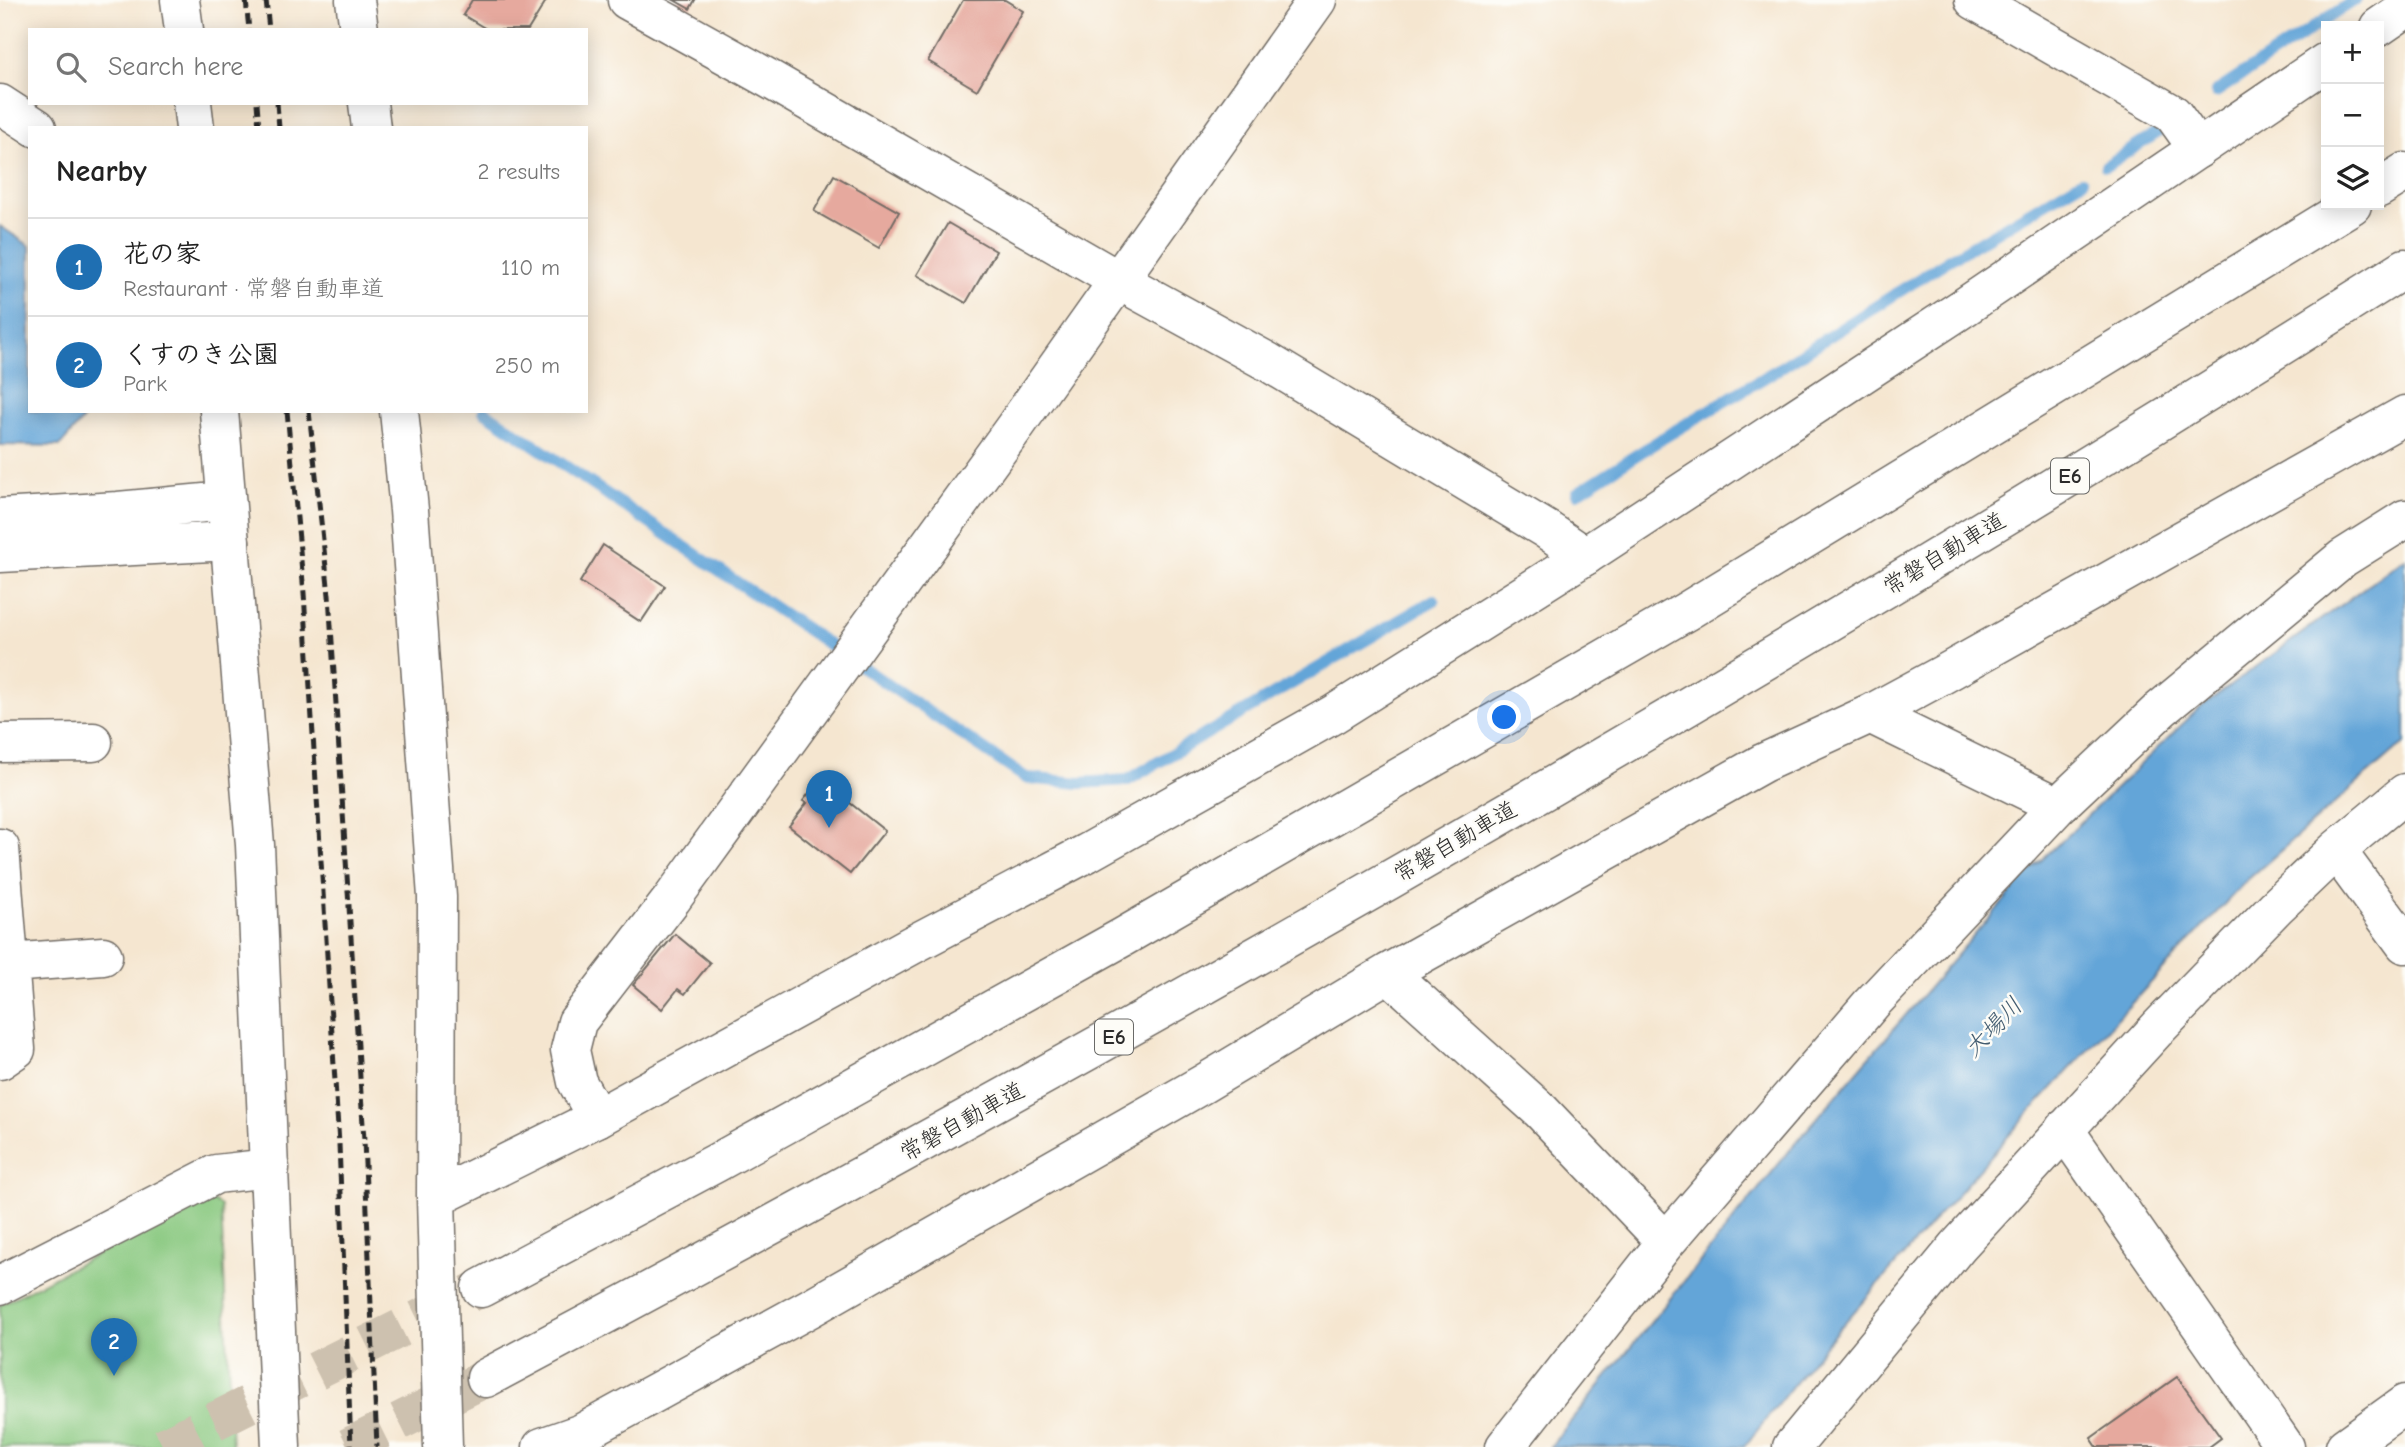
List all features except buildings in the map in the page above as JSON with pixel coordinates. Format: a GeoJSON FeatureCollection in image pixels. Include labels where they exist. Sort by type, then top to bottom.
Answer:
{"type":"FeatureCollection","features":[{"type":"Feature","properties":{"kind":"main road"},"geometry":{"type":"LineString","coordinates":[[180,0],[184,28]]}},
{"type":"Feature","properties":{"kind":"main road"},"geometry":{"type":"LineString","coordinates":[[355,0],[359,28]]}},
{"type":"Feature","properties":{"kind":"main road"},"geometry":{"type":"LineString","coordinates":[[627,0],[1118,280],[1268,362],[1585,556]]}},
{"type":"Feature","properties":{"kind":"main road"},"geometry":{"type":"LineString","coordinates":[[597,1118],[577,1082],[570,1051],[577,1021],[672,899],[1014,428],[1317,0]]}},
{"type":"Feature","properties":{"kind":"main road"},"geometry":{"type":"LineString","coordinates":[[1974,0],[2173,114],[2198,149]]}},
{"type":"Feature","properties":{"kind":"main road"},"geometry":{"type":"LineString","coordinates":[[2384,24],[2405,9]]}},
{"type":"Feature","properties":{"kind":"main road"},"geometry":{"type":"LineString","coordinates":[[436,1198],[597,1118],[912,945],[1087,853],[1334,715],[1585,556],[1963,308],[2321,65]]}},
{"type":"Feature","properties":{"kind":"main road"},"geometry":{"type":"LineString","coordinates":[[0,104],[34,126]]}},
{"type":"Feature","properties":{"kind":"main road"},"geometry":{"type":"LineString","coordinates":[[192,105],[195,126]]}},
{"type":"Feature","properties":{"kind":"main road"},"geometry":{"type":"LineString","coordinates":[[368,105],[371,126]]}},
{"type":"Feature","properties":{"kind":"main road"},"geometry":{"type":"LineString","coordinates":[[2384,185],[2405,172]]}},
{"type":"Feature","properties":{"kind":"main road"},"geometry":{"type":"LineString","coordinates":[[481,1288],[716,1163],[1123,937],[1603,660],[2344,210]]}},
{"type":"Feature","properties":{"kind":"main road","name":"常磐自動車道"},"geometry":{"type":"LineString","coordinates":[[485,1378],[759,1234],[1160,1011],[1710,694],[2259,361],[2405,268]]}},
{"type":"Feature","properties":{"kind":"main road"},"geometry":{"type":"LineString","coordinates":[[219,413],[254,845],[281,1447]]}},
{"type":"Feature","properties":{"kind":"main road"},"geometry":{"type":"LineString","coordinates":[[399,413],[409,510],[437,897],[436,1198],[443,1447]]}},
{"type":"Feature","properties":{"kind":"main road"},"geometry":{"type":"LineString","coordinates":[[542,1447],[582,1433],[810,1308],[1203,1084],[1388,974],[1763,763],[1870,714],[2405,415]]}},
{"type":"Feature","properties":{"kind":"main road"},"geometry":{"type":"LineString","coordinates":[[0,518],[226,501]]}},
{"type":"Feature","properties":{"kind":"main road"},"geometry":{"type":"LineString","coordinates":[[1505,1447],[1667,1242],[1871,1004],[2058,806],[2161,709],[2343,558],[2405,519]]}},
{"type":"Feature","properties":{"kind":"main road"},"geometry":{"type":"LineString","coordinates":[[0,552],[230,541]]}},
{"type":"Feature","properties":{"kind":"main road"},"geometry":{"type":"LineString","coordinates":[[1870,714],[2058,806]]}},
{"type":"Feature","properties":{"kind":"main road"},"geometry":{"type":"LineString","coordinates":[[0,743],[93,742]]}},
{"type":"Feature","properties":{"kind":"main road"},"geometry":{"type":"LineString","coordinates":[[1792,1447],[1958,1246],[2064,1129],[2266,917],[2336,850],[2405,793]]}},
{"type":"Feature","properties":{"kind":"main road"},"geometry":{"type":"LineString","coordinates":[[0,848],[16,1049],[0,1060]]}},
{"type":"Feature","properties":{"kind":"main road"},"geometry":{"type":"LineString","coordinates":[[2336,850],[2405,944]]}},
{"type":"Feature","properties":{"kind":"main road"},"geometry":{"type":"LineString","coordinates":[[9,963],[103,956]]}},
{"type":"Feature","properties":{"kind":"main road"},"geometry":{"type":"LineString","coordinates":[[1388,974],[1541,1111],[1667,1242]]}},
{"type":"Feature","properties":{"kind":"main road"},"geometry":{"type":"LineString","coordinates":[[2064,1129],[2285,1447]]}},
{"type":"Feature","properties":{"kind":"main road"},"geometry":{"type":"LineString","coordinates":[[0,1285],[216,1174],[270,1168]]}},
{"type":"Feature","properties":{"kind":"main road"},"geometry":{"type":"LineString","coordinates":[[2345,1447],[2405,1404]]}},
{"type":"Feature","properties":{"kind":"green space"},"geometry":{"type":"Polygon","coordinates":[[[207,1197],[221,1206],[232,1447],[0,1447],[0,1305],[207,1197]]]}},
{"type":"Feature","properties":{"kind":"water"},"geometry":{"type":"Polygon","coordinates":[[[0,226],[28,245],[28,413],[88,413],[60,446],[0,445],[0,226]]]}},
{"type":"Feature","properties":{"kind":"water","name":"大場川"},"geometry":{"type":"Polygon","coordinates":[[[2405,558],[2405,744],[2245,882],[2026,1116],[1824,1346],[1744,1447],[1550,1447],[1799,1139],[2027,874],[2197,710],[2405,558]]]}},
{"type":"Feature","properties":{"kind":"waterway"},"geometry":{"type":"LineString","coordinates":[[2216,92],[2355,0]]}},
{"type":"Feature","properties":{"kind":"waterway"},"geometry":{"type":"LineString","coordinates":[[2106,166],[2160,131]]}},
{"type":"Feature","properties":{"kind":"waterway"},"geometry":{"type":"LineString","coordinates":[[1577,493],[1947,261],[2082,181]]}},
{"type":"Feature","properties":{"kind":"waterway"},"geometry":{"type":"LineString","coordinates":[[487,413],[1026,778],[1079,783],[1128,780],[1434,600]]}},
{"type":"Feature","properties":{"kind":"tunnel"},"geometry":{"type":"LineString","coordinates":[[163,1447],[481,1288]]}},
{"type":"Feature","properties":{"kind":"tunnel"},"geometry":{"type":"LineString","coordinates":[[348,1447],[486,1378]]}},
{"type":"Feature","properties":{"kind":"railway"},"geometry":{"type":"LineString","coordinates":[[246,0],[249,28]]}},
{"type":"Feature","properties":{"kind":"railway"},"geometry":{"type":"LineString","coordinates":[[266,0],[269,28]]}},
{"type":"Feature","properties":{"kind":"railway"},"geometry":{"type":"LineString","coordinates":[[257,105],[259,126]]}},
{"type":"Feature","properties":{"kind":"railway"},"geometry":{"type":"LineString","coordinates":[[277,105],[279,126]]}},
{"type":"Feature","properties":{"kind":"railway"},"geometry":{"type":"LineString","coordinates":[[287,413],[304,593],[339,1144],[351,1447]]}},
{"type":"Feature","properties":{"kind":"railway"},"geometry":{"type":"LineString","coordinates":[[309,413],[329,595],[364,1140],[377,1447]]}},
{"type":"Feature","properties":{"kind":"place","name":"花の家"},"geometry":{"type":"Point","coordinates":[829,828]}},
{"type":"Feature","properties":{"kind":"place","name":"くすのき公園"},"geometry":{"type":"Point","coordinates":[114,1376]}}]}
